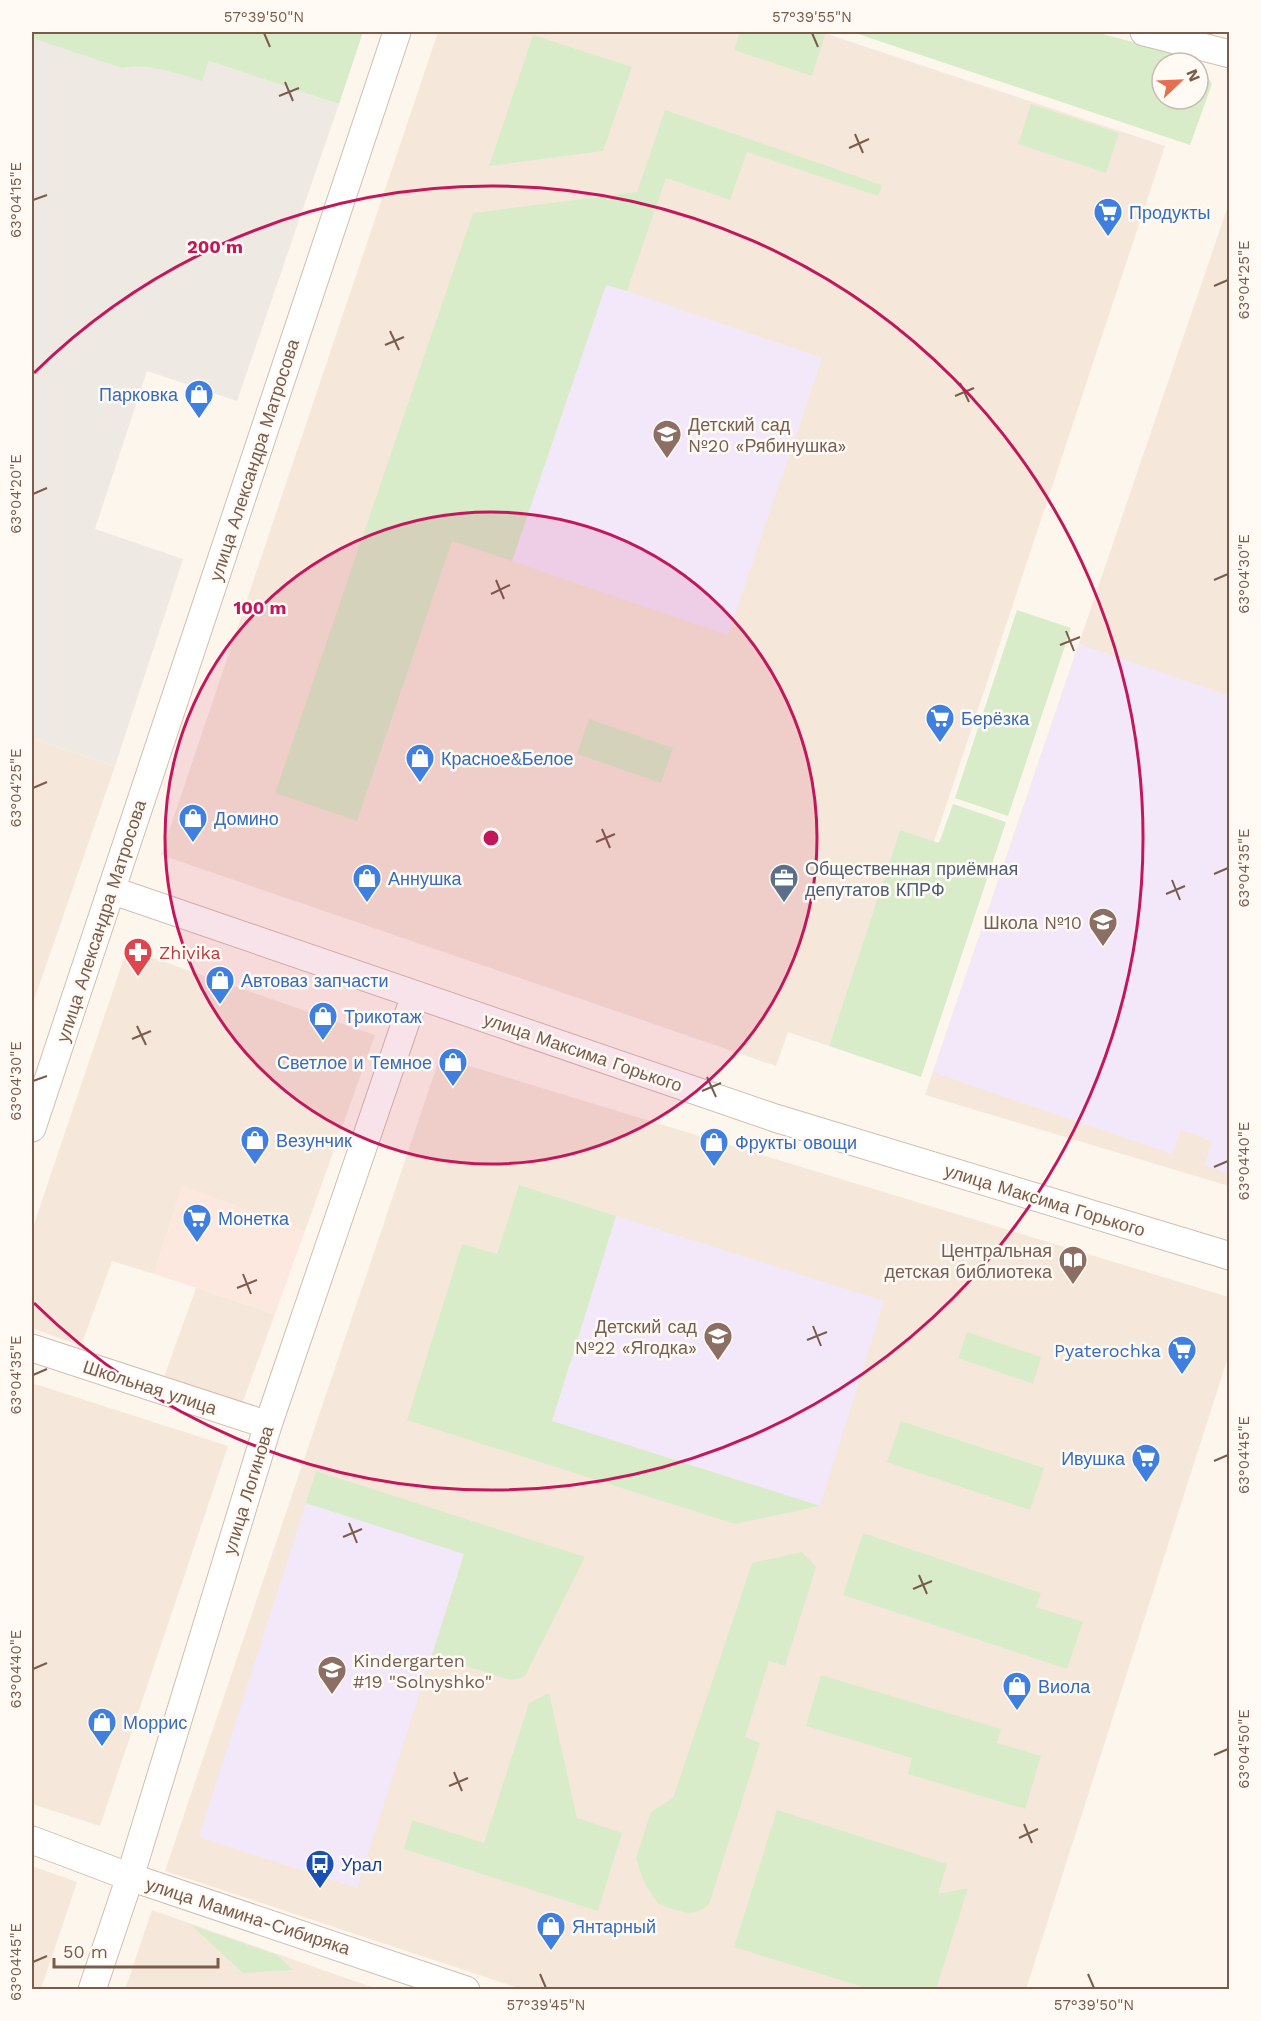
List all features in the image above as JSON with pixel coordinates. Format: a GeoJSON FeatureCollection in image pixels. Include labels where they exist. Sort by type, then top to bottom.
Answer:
{"type":"FeatureCollection","features":[{"type":"Feature","properties":{"kind":"street","name":"улица Александра Матросова"},"geometry":{"type":"LineString","coordinates":[[32,1128],[39,1082],[111,890],[397,32]]}},
{"type":"Feature","properties":{"kind":"street"},"geometry":{"type":"LineString","coordinates":[[1144,32],[1230,54]]}},
{"type":"Feature","properties":{"kind":"street","name":"улица Максима Горького"},"geometry":{"type":"LineString","coordinates":[[111,890],[775,1118],[1230,1256]]}},
{"type":"Feature","properties":{"kind":"street","name":"улица Логинова"},"geometry":{"type":"LineString","coordinates":[[92,1989],[130,1877],[268,1425],[416,995]]}},
{"type":"Feature","properties":{"kind":"street","name":"Школьная улица"},"geometry":{"type":"LineString","coordinates":[[32,1348],[268,1425]]}},
{"type":"Feature","properties":{"kind":"street","name":"улица Мамина-Сибиряка"},"geometry":{"type":"LineString","coordinates":[[32,1840],[130,1877],[465,1989]]}},
{"type":"Feature","properties":{"kind":"shaded area"},"geometry":{"type":"Polygon","coordinates":[[[32,32],[122,32],[339,104],[237,401],[147,371],[95,529],[183,559],[115,766],[32,738],[32,32]]]}},
{"type":"Feature","properties":{"kind":"shaded area"},"geometry":{"type":"Polygon","coordinates":[[[438,32],[821,32],[1165,146],[934,842],[900,831],[829,1046],[788,1032],[776,1066],[161,855],[438,32]]]}},
{"type":"Feature","properties":{"kind":"shaded area","name":"Школа №10"},"geometry":{"type":"Polygon","coordinates":[[[1229,203],[1229,1186],[925,1095],[1229,203]]]}},
{"type":"Feature","properties":{"kind":"shaded area","name":"Детский сад №20 «Рябинушка»"},"geometry":{"type":"Polygon","coordinates":[[[606,284],[822,358],[728,635],[512,561],[606,284]]]}},
{"type":"Feature","properties":{"kind":"shaded area","name":"Школа №10"},"geometry":{"type":"Polygon","coordinates":[[[1079,644],[1229,696],[1229,1174],[1205,1165],[1212,1141],[1181,1130],[1172,1154],[933,1072],[1079,644]]]}},
{"type":"Feature","properties":{"kind":"shaded area"},"geometry":{"type":"Polygon","coordinates":[[[32,738],[115,766],[32,1006],[32,738]]]}},
{"type":"Feature","properties":{"kind":"shaded area"},"geometry":{"type":"Polygon","coordinates":[[[127,949],[375,1035],[305,1231],[182,1187],[154,1274],[112,1261],[81,1346],[32,1328],[32,1230],[127,949]]]}},
{"type":"Feature","properties":{"kind":"shaded area"},"geometry":{"type":"Polygon","coordinates":[[[440,1057],[1229,1297],[1229,1354],[1026,1989],[521,1989],[165,1871],[440,1057]]]}},
{"type":"Feature","properties":{"kind":"shaded area"},"geometry":{"type":"Polygon","coordinates":[[[182,1186],[305,1231],[275,1314],[154,1274],[182,1186]]]}},
{"type":"Feature","properties":{"kind":"shaded area","name":"Детский сад №22 «Ягодка»"},"geometry":{"type":"Polygon","coordinates":[[[616,1216],[884,1301],[820,1506],[552,1421],[616,1216]]]}},
{"type":"Feature","properties":{"kind":"shaded area"},"geometry":{"type":"Polygon","coordinates":[[[196,1288],[275,1314],[242,1404],[164,1377],[196,1288]]]}},
{"type":"Feature","properties":{"kind":"shaded area"},"geometry":{"type":"Polygon","coordinates":[[[32,1383],[228,1446],[100,1826],[32,1804],[32,1383]]]}},
{"type":"Feature","properties":{"kind":"shaded area","name":"Kindergarten #19 \"Solnyshko\""},"geometry":{"type":"Polygon","coordinates":[[[306,1503],[464,1554],[357,1888],[199,1837],[306,1503]]]}},
{"type":"Feature","properties":{"kind":"shaded area"},"geometry":{"type":"Polygon","coordinates":[[[32,1866],[77,1882],[41,1989],[32,1989],[32,1866]]]}},
{"type":"Feature","properties":{"kind":"shaded area"},"geometry":{"type":"Polygon","coordinates":[[[152,1910],[377,1989],[125,1990],[152,1910]]]}},
{"type":"Feature","properties":{"kind":"green space"},"geometry":{"type":"Polygon","coordinates":[[[32,32],[363,32],[339,104],[209,61],[202,81],[152,68],[122,68],[32,38],[32,32]]]}},
{"type":"Feature","properties":{"kind":"green space"},"geometry":{"type":"Polygon","coordinates":[[[740,32],[813,32],[825,35],[812,76],[734,50],[740,32]]]}},
{"type":"Feature","properties":{"kind":"green space"},"geometry":{"type":"Polygon","coordinates":[[[852,32],[1095,32],[1167,51],[1150,51],[1150,111],[1202,111],[1190,145],[852,32]]]}},
{"type":"Feature","properties":{"kind":"green space"},"geometry":{"type":"Polygon","coordinates":[[[533,35],[632,67],[603,151],[489,166],[533,35]]]}},
{"type":"Feature","properties":{"kind":"green space"},"geometry":{"type":"Polygon","coordinates":[[[1031,104],[1119,133],[1106,173],[1018,144],[1031,104]]]}},
{"type":"Feature","properties":{"kind":"green space"},"geometry":{"type":"Polygon","coordinates":[[[665,110],[882,185],[878,196],[747,152],[730,200],[666,178],[627,291],[606,285],[512,561],[452,541],[357,821],[275,793],[473,213],[637,192],[665,110]]]}},
{"type":"Feature","properties":{"kind":"green space"},"geometry":{"type":"Polygon","coordinates":[[[1017,610],[1071,628],[1008,816],[955,798],[1017,610]]]}},
{"type":"Feature","properties":{"kind":"green space"},"geometry":{"type":"Polygon","coordinates":[[[589,719],[673,748],[661,783],[577,754],[589,719]]]}},
{"type":"Feature","properties":{"kind":"green space"},"geometry":{"type":"Polygon","coordinates":[[[953,804],[1006,822],[921,1077],[829,1046],[900,830],[939,843],[953,804]]]}},
{"type":"Feature","properties":{"kind":"green space"},"geometry":{"type":"Polygon","coordinates":[[[519,1185],[616,1216],[552,1421],[820,1506],[735,1524],[407,1420],[462,1244],[497,1254],[519,1185]]]}},
{"type":"Feature","properties":{"kind":"green space"},"geometry":{"type":"Polygon","coordinates":[[[967,1332],[1041,1357],[1033,1384],[958,1358],[967,1332]]]}},
{"type":"Feature","properties":{"kind":"green space"},"geometry":{"type":"Polygon","coordinates":[[[901,1421],[1044,1468],[1030,1510],[887,1462],[901,1421]]]}},
{"type":"Feature","properties":{"kind":"green space"},"geometry":{"type":"Polygon","coordinates":[[[316,1471],[585,1557],[525,1676],[510,1680],[432,1655],[464,1554],[306,1503],[316,1471]]]}},
{"type":"Feature","properties":{"kind":"green space"},"geometry":{"type":"Polygon","coordinates":[[[863,1533],[1041,1593],[1036,1607],[1083,1622],[1067,1669],[843,1595],[863,1533]]]}},
{"type":"Feature","properties":{"kind":"green space"},"geometry":{"type":"Polygon","coordinates":[[[802,1552],[816,1567],[785,1666],[769,1661],[745,1737],[760,1743],[710,1902],[705,1908],[692,1913],[658,1904],[644,1882],[636,1858],[651,1812],[673,1798],[752,1563],[802,1552]]]}},
{"type":"Feature","properties":{"kind":"green space"},"geometry":{"type":"Polygon","coordinates":[[[821,1675],[1001,1729],[997,1743],[1041,1756],[1025,1809],[908,1774],[912,1758],[806,1726],[821,1675]]]}},
{"type":"Feature","properties":{"kind":"green space"},"geometry":{"type":"Polygon","coordinates":[[[549,1693],[577,1818],[622,1833],[598,1911],[404,1849],[412,1820],[484,1843],[529,1703],[549,1693]]]}},
{"type":"Feature","properties":{"kind":"green space"},"geometry":{"type":"Polygon","coordinates":[[[777,1810],[947,1864],[938,1894],[968,1888],[936,1989],[870,1989],[734,1947],[777,1810]]]}},
{"type":"Feature","properties":{"kind":"green space"},"geometry":{"type":"Polygon","coordinates":[[[191,1925],[277,1955],[293,1970],[243,1973],[191,1925]]]}},
{"type":"Feature","properties":{"kind":"place","name":"Продукты"},"geometry":{"type":"Point","coordinates":[1108,238]}},
{"type":"Feature","properties":{"kind":"place","name":"Парковка"},"geometry":{"type":"Point","coordinates":[199,420]}},
{"type":"Feature","properties":{"kind":"place","name":"Детский сад №20 «Рябинушка»"},"geometry":{"type":"Point","coordinates":[667,460]}},
{"type":"Feature","properties":{"kind":"place","name":"Берёзка"},"geometry":{"type":"Point","coordinates":[940,744]}},
{"type":"Feature","properties":{"kind":"place","name":"Красное&Белое"},"geometry":{"type":"Point","coordinates":[420,784]}},
{"type":"Feature","properties":{"kind":"place","name":"Домино"},"geometry":{"type":"Point","coordinates":[193,844]}},
{"type":"Feature","properties":{"kind":"place","name":"Аннушка"},"geometry":{"type":"Point","coordinates":[367,904]}},
{"type":"Feature","properties":{"kind":"place","name":"Общественная приёмная депутатов КПРФ"},"geometry":{"type":"Point","coordinates":[784,904]}},
{"type":"Feature","properties":{"kind":"place","name":"Школа №10"},"geometry":{"type":"Point","coordinates":[1103,948]}},
{"type":"Feature","properties":{"kind":"place","name":"Zhivika"},"geometry":{"type":"Point","coordinates":[138,978]}},
{"type":"Feature","properties":{"kind":"place","name":"Автоваз запчасти"},"geometry":{"type":"Point","coordinates":[220,1006]}},
{"type":"Feature","properties":{"kind":"place","name":"Трикотаж"},"geometry":{"type":"Point","coordinates":[323,1042]}},
{"type":"Feature","properties":{"kind":"place","name":"Светлое и Темное"},"geometry":{"type":"Point","coordinates":[453,1088]}},
{"type":"Feature","properties":{"kind":"place","name":"Везунчик"},"geometry":{"type":"Point","coordinates":[255,1166]}},
{"type":"Feature","properties":{"kind":"place","name":"Фрукты овощи"},"geometry":{"type":"Point","coordinates":[714,1168]}},
{"type":"Feature","properties":{"kind":"place","name":"Монетка"},"geometry":{"type":"Point","coordinates":[197,1244]}},
{"type":"Feature","properties":{"kind":"place","name":"Центральная детская библиотека"},"geometry":{"type":"Point","coordinates":[1073,1286]}},
{"type":"Feature","properties":{"kind":"place","name":"Детский сад №22 «Ягодка»"},"geometry":{"type":"Point","coordinates":[718,1362]}},
{"type":"Feature","properties":{"kind":"place","name":"Pyaterochka"},"geometry":{"type":"Point","coordinates":[1182,1376]}},
{"type":"Feature","properties":{"kind":"place","name":"Ивушка"},"geometry":{"type":"Point","coordinates":[1146,1484]}},
{"type":"Feature","properties":{"kind":"place","name":"Kindergarten #19 \"Solnyshko\""},"geometry":{"type":"Point","coordinates":[332,1696]}},
{"type":"Feature","properties":{"kind":"place","name":"Виола"},"geometry":{"type":"Point","coordinates":[1017,1712]}},
{"type":"Feature","properties":{"kind":"place","name":"Моррис"},"geometry":{"type":"Point","coordinates":[102,1748]}},
{"type":"Feature","properties":{"kind":"place","name":"Урал"},"geometry":{"type":"Point","coordinates":[320,1890]}},
{"type":"Feature","properties":{"kind":"place","name":"Янтарный"},"geometry":{"type":"Point","coordinates":[551,1952]}}]}
